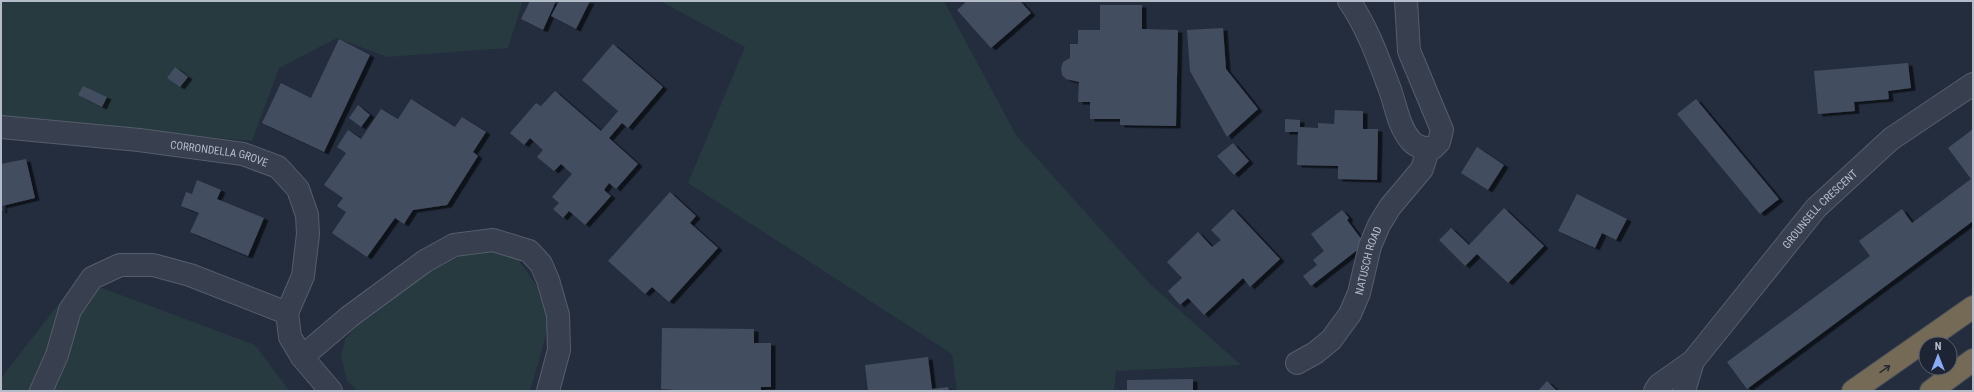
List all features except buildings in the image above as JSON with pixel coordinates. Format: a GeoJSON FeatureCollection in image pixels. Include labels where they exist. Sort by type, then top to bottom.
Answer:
{"type":"FeatureCollection","features":[{"type":"Feature","properties":{"kind":"highway"},"geometry":{"type":"LineString","coordinates":[[1852,391],[1973,307]]}},
{"type":"Feature","properties":{"kind":"highway"},"geometry":{"type":"LineString","coordinates":[[1931,391],[1973,360]]}},
{"type":"Feature","properties":{"kind":"street"},"geometry":{"type":"LineString","coordinates":[[1349,1],[1371,42],[1390,88],[1403,130],[1412,142],[1421,148],[1433,148],[1439,142],[1442,130],[1409,51],[1406,1]]}},
{"type":"Feature","properties":{"kind":"street","name":"GROUNSELL CRESCENT"},"geometry":{"type":"LineString","coordinates":[[1655,391],[1659,386],[1693,362],[1816,208],[1891,139],[1973,84]]}},
{"type":"Feature","properties":{"kind":"street","name":"CORRONDELLA GROVE"},"geometry":{"type":"LineString","coordinates":[[1,127],[139,140],[243,154],[278,168],[298,189],[307,215],[308,234],[303,276],[287,313]]}},
{"type":"Feature","properties":{"kind":"street","name":"NATUSCH ROAD"},"geometry":{"type":"LineString","coordinates":[[1297,363],[1315,353],[1331,340],[1350,314],[1359,293],[1370,246],[1379,225],[1390,207],[1422,169],[1426,148]]}},
{"type":"Feature","properties":{"kind":"street"},"geometry":{"type":"LineString","coordinates":[[302,357],[349,317],[425,261],[454,245],[493,240],[529,251],[541,264],[548,280],[558,315],[560,350],[548,391]]}},
{"type":"Feature","properties":{"kind":"street"},"geometry":{"type":"LineString","coordinates":[[41,391],[57,355],[70,310],[92,278],[120,265],[153,265],[190,275],[287,313],[290,338],[302,357],[331,391]]}},
{"type":"Feature","properties":{"kind":"street","name":"GROUNSELL CRESCENT"},"geometry":{"type":"LineString","coordinates":[[1684,391],[1693,362]]}},
{"type":"Feature","properties":{"kind":"green space"},"geometry":{"type":"Polygon","coordinates":[[[1,1],[523,1],[508,48],[387,57],[337,38],[279,68],[252,141],[1,118],[1,1]]]}},
{"type":"Feature","properties":{"kind":"green space"},"geometry":{"type":"Polygon","coordinates":[[[660,1],[944,1],[1016,135],[1150,284],[1241,365],[1116,371],[1114,391],[957,391],[952,354],[688,183],[745,47],[660,1]]]}},
{"type":"Feature","properties":{"kind":"green space"},"geometry":{"type":"Polygon","coordinates":[[[493,251],[517,258],[542,293],[550,321],[530,391],[358,391],[347,381],[341,356],[345,339],[355,328],[431,270],[456,258],[471,253],[493,251]]]}},
{"type":"Feature","properties":{"kind":"green space"},"geometry":{"type":"Polygon","coordinates":[[[78,279],[255,345],[288,389],[287,391],[1,391],[1,378],[78,279]]]}}]}
